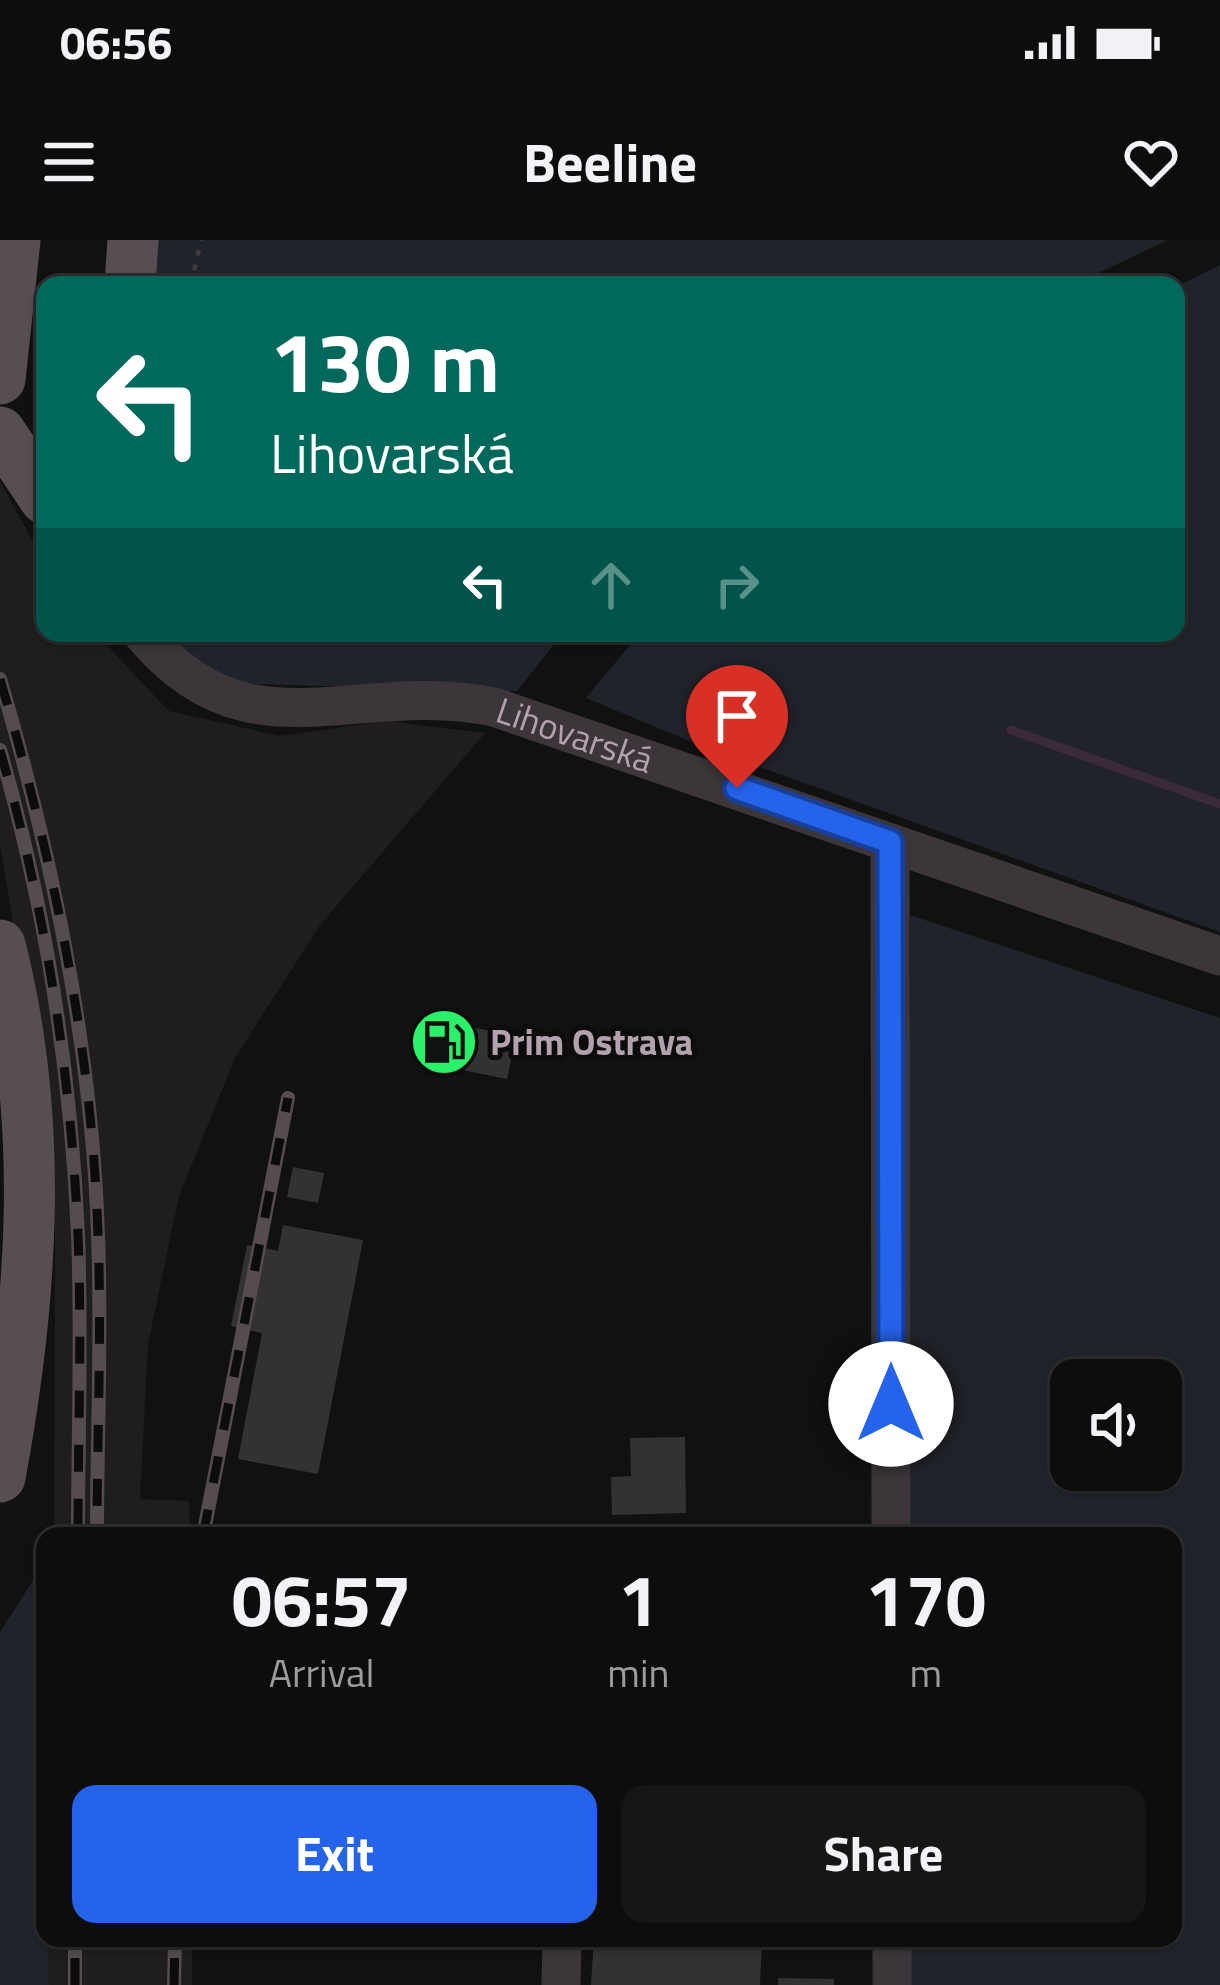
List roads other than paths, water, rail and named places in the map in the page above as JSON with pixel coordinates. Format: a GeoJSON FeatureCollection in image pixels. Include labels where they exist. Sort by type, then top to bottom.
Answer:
{"type":"FeatureCollection","features":[{"type":"Feature","properties":{"kind":"main road"},"geometry":{"type":"LineString","coordinates":[[0,379],[15,240]]}},
{"type":"Feature","properties":{"kind":"main road"},"geometry":{"type":"LineString","coordinates":[[131,276],[133,240]]}},
{"type":"Feature","properties":{"kind":"main road"},"geometry":{"type":"LineString","coordinates":[[0,432],[36,486]]}},
{"type":"Feature","properties":{"kind":"main road"},"geometry":{"type":"LineString","coordinates":[[0,945],[22,1059],[31,1172],[22,1331],[0,1477]]}},
{"type":"Feature","properties":{"kind":"street","name":"Lihovarská"},"geometry":{"type":"LineString","coordinates":[[151,642],[188,680],[239,704],[288,709],[406,697],[479,704],[606,742],[1220,956]]}},
{"type":"Feature","properties":{"kind":"street"},"geometry":{"type":"LineString","coordinates":[[890,842],[891,1527]]}},
{"type":"Feature","properties":{"kind":"street"},"geometry":{"type":"LineString","coordinates":[[561,1985],[562,1947]]}},
{"type":"Feature","properties":{"kind":"street"},"geometry":{"type":"LineString","coordinates":[[892,1947],[892,1985]]}},
{"type":"Feature","properties":{"kind":"waterway"},"geometry":{"type":"LineString","coordinates":[[1011,730],[1220,804]]}},
{"type":"Feature","properties":{"kind":"railway"},"geometry":{"type":"LineString","coordinates":[[0,679],[53,884],[88,1094],[99,1273],[97,1527]]}},
{"type":"Feature","properties":{"kind":"railway"},"geometry":{"type":"LineString","coordinates":[[0,750],[43,929],[69,1113],[79,1273],[78,1527]]}},
{"type":"Feature","properties":{"kind":"railway"},"geometry":{"type":"LineString","coordinates":[[205,1527],[288,1098]]}},
{"type":"Feature","properties":{"kind":"railway"},"geometry":{"type":"LineString","coordinates":[[75,1947],[75,1985]]}},
{"type":"Feature","properties":{"kind":"railway"},"geometry":{"type":"LineString","coordinates":[[174,1985],[175,1947]]}},
{"type":"Feature","properties":{"kind":"place","name":"Prim Ostrava"},"geometry":{"type":"Point","coordinates":[444,1042]}}]}
